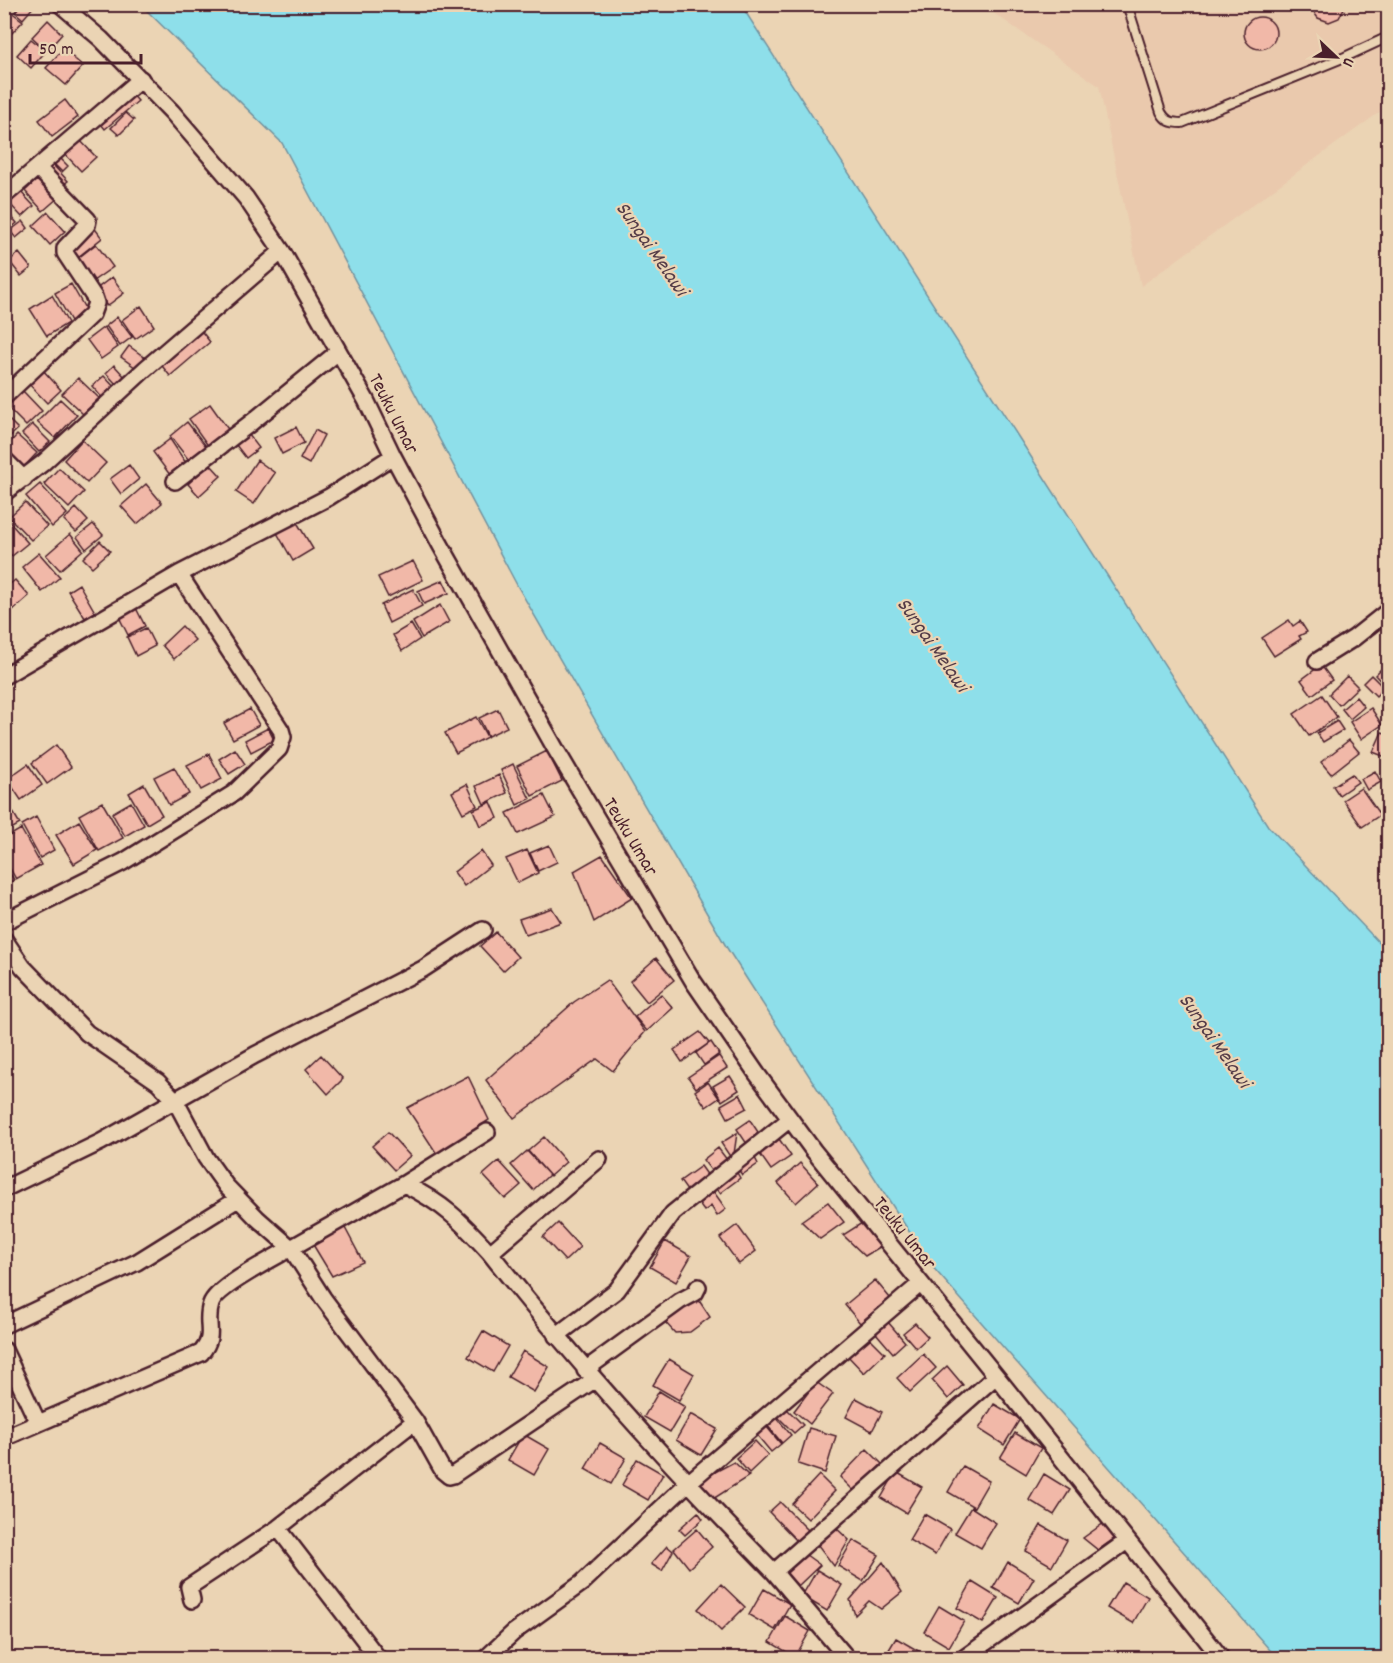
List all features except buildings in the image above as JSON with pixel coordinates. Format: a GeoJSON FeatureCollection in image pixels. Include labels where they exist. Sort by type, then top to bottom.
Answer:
{"type":"FeatureCollection","features":[{"type":"Feature","properties":{"kind":"street","name":"Teuku Umar"},"geometry":{"type":"LineString","coordinates":[[60,4],[101,39],[141,79],[239,190],[282,250],[555,748],[693,981],[790,1119],[1221,1659]]}},
{"type":"Feature","properties":{"kind":"street"},"geometry":{"type":"LineString","coordinates":[[4,196],[141,79]]}},
{"type":"Feature","properties":{"kind":"street"},"geometry":{"type":"LineString","coordinates":[[4,397],[92,314],[95,308],[94,297],[65,253],[65,248],[87,225],[88,220],[38,168]]}},
{"type":"Feature","properties":{"kind":"street"},"geometry":{"type":"LineString","coordinates":[[4,493],[24,479],[282,250]]}},
{"type":"Feature","properties":{"kind":"street"},"geometry":{"type":"LineString","coordinates":[[175,481],[338,352]]}},
{"type":"Feature","properties":{"kind":"street"},"geometry":{"type":"LineString","coordinates":[[4,676],[179,573],[329,497],[393,456]]}},
{"type":"Feature","properties":{"kind":"street"},"geometry":{"type":"LineString","coordinates":[[4,459],[24,479]]}},
{"type":"Feature","properties":{"kind":"street"},"geometry":{"type":"LineString","coordinates":[[4,922],[123,862],[234,793],[279,749],[283,738],[281,730],[179,573]]}},
{"type":"Feature","properties":{"kind":"street"},"geometry":{"type":"LineString","coordinates":[[1317,661],[1354,638],[1389,610]]}},
{"type":"Feature","properties":{"kind":"street"},"geometry":{"type":"LineString","coordinates":[[4,1189],[101,1142],[275,1045],[423,969],[483,930]]}},
{"type":"Feature","properties":{"kind":"street"},"geometry":{"type":"LineString","coordinates":[[4,939],[23,968],[87,1032],[158,1082],[175,1100],[206,1158],[238,1199],[291,1248],[322,1298],[415,1420],[443,1471],[449,1476],[590,1375],[680,1301],[695,1293],[698,1287]]}},
{"type":"Feature","properties":{"kind":"street"},"geometry":{"type":"LineString","coordinates":[[556,1336],[616,1290],[673,1213],[790,1119]]}},
{"type":"Feature","properties":{"kind":"street"},"geometry":{"type":"LineString","coordinates":[[4,1438],[201,1353],[208,1345],[211,1335],[209,1315],[211,1303],[230,1284],[404,1184],[487,1132]]}},
{"type":"Feature","properties":{"kind":"street"},"geometry":{"type":"LineString","coordinates":[[490,1252],[599,1159]]}},
{"type":"Feature","properties":{"kind":"street"},"geometry":{"type":"LineString","coordinates":[[404,1184],[428,1195],[457,1217],[490,1252],[590,1375],[687,1484],[774,1572],[847,1659]]}},
{"type":"Feature","properties":{"kind":"street"},"geometry":{"type":"LineString","coordinates":[[4,1325],[137,1262],[238,1199]]}},
{"type":"Feature","properties":{"kind":"street"},"geometry":{"type":"LineString","coordinates":[[486,1659],[514,1632],[582,1582],[687,1484],[920,1284]]}},
{"type":"Feature","properties":{"kind":"street"},"geometry":{"type":"LineString","coordinates":[[4,1350],[38,1423]]}},
{"type":"Feature","properties":{"kind":"street"},"geometry":{"type":"LineString","coordinates":[[774,1572],[996,1376]]}},
{"type":"Feature","properties":{"kind":"street"},"geometry":{"type":"LineString","coordinates":[[192,1600],[189,1587],[278,1528],[415,1420]]}},
{"type":"Feature","properties":{"kind":"street"},"geometry":{"type":"LineString","coordinates":[[278,1528],[378,1659]]}},
{"type":"Feature","properties":{"kind":"street"},"geometry":{"type":"LineString","coordinates":[[964,1659],[1127,1541]]}},
{"type":"Feature","properties":{"kind":"lane"},"geometry":{"type":"LineString","coordinates":[[1127,4],[1161,112],[1166,120],[1173,123],[1182,123],[1345,57],[1389,36]]}},
{"type":"Feature","properties":{"kind":"shaded area"},"geometry":{"type":"Polygon","coordinates":[[[982,5],[1388,5],[1388,106],[1141,286],[1099,86],[982,5]]]}},
{"type":"Feature","properties":{"kind":"water","name":"Sungai Melawi"},"geometry":{"type":"Polygon","coordinates":[[[141,5],[741,5],[1268,826],[1388,952],[1388,1658],[1277,1658],[930,1264],[727,948],[518,587],[282,143],[141,5]]]}}]}
